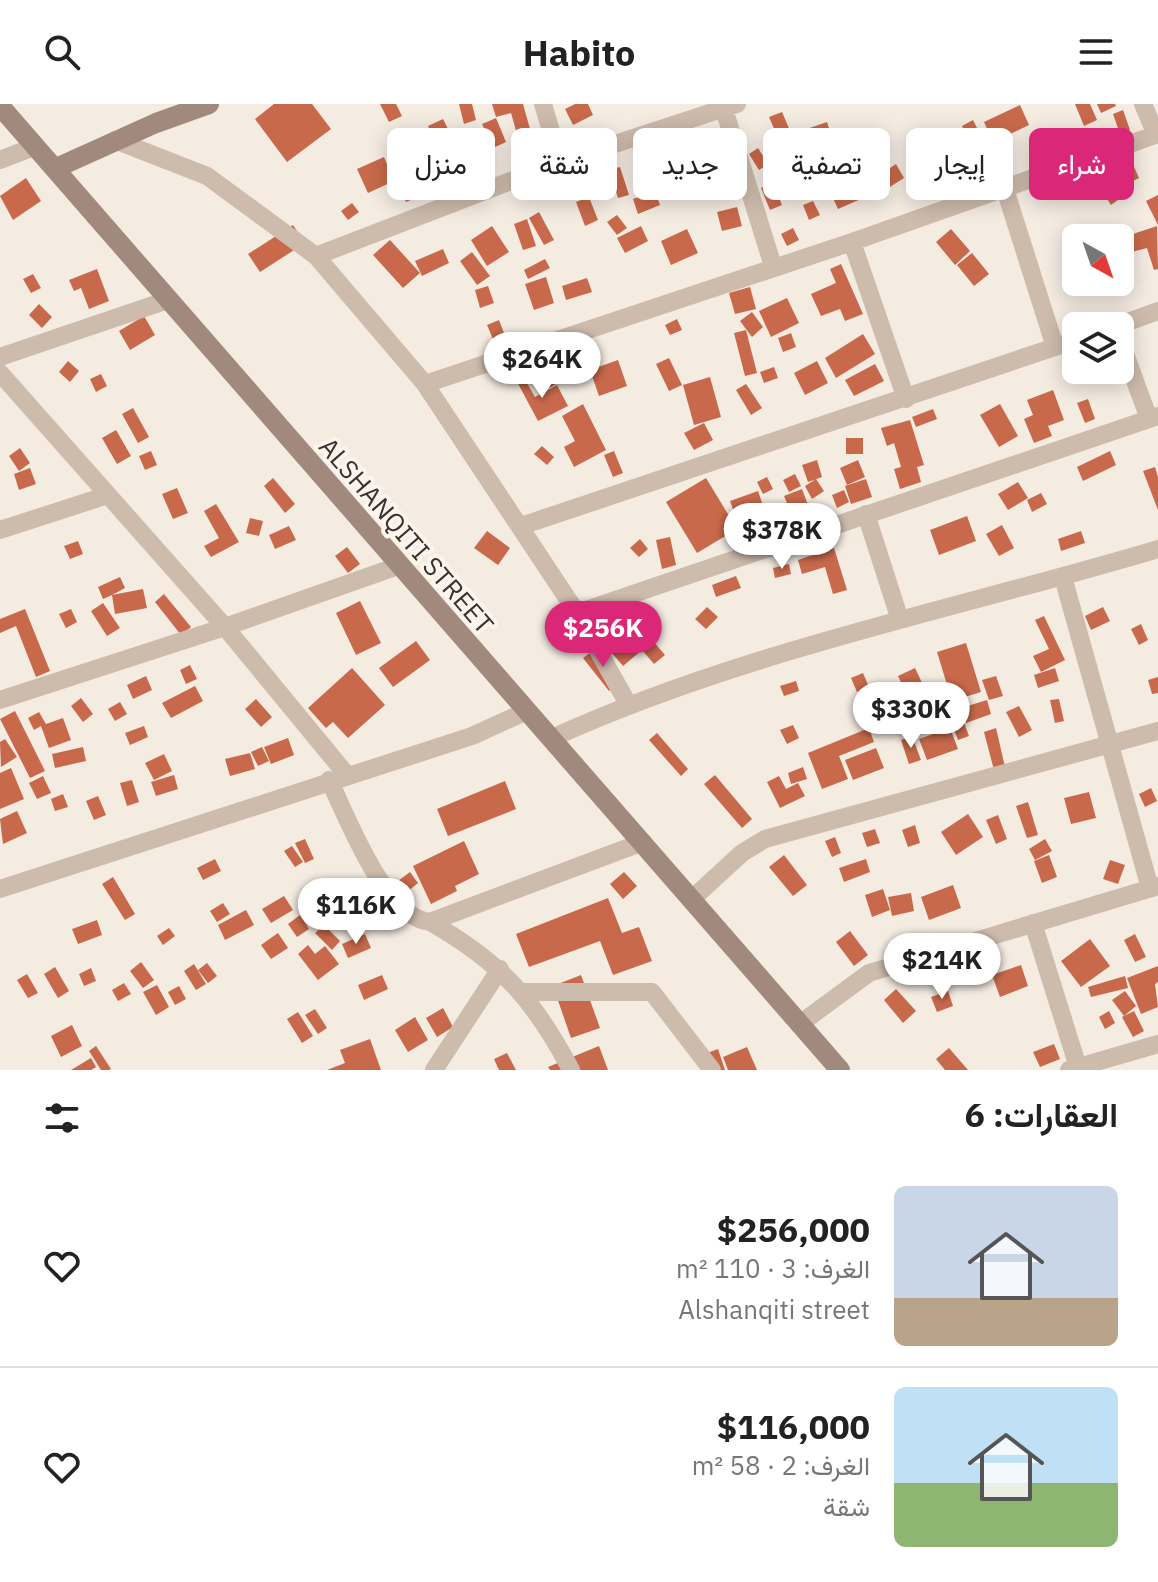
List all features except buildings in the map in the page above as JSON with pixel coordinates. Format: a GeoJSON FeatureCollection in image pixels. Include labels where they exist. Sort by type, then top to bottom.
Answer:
{"type":"FeatureCollection","features":[{"type":"Feature","properties":{"kind":"street"},"geometry":{"type":"LineString","coordinates":[[56,168],[115,140],[209,104]]}},
{"type":"Feature","properties":{"kind":"street"},"geometry":{"type":"LineString","coordinates":[[543,104],[550,128]]}},
{"type":"Feature","properties":{"kind":"street"},"geometry":{"type":"LineString","coordinates":[[1013,186],[1157,134],[1143,104]]}},
{"type":"Feature","properties":{"kind":"street","name":"ALSHANQITI STREET"},"geometry":{"type":"LineString","coordinates":[[0,106],[840,1070]]}},
{"type":"Feature","properties":{"kind":"street"},"geometry":{"type":"LineString","coordinates":[[617,143],[731,106],[773,266]]}},
{"type":"Feature","properties":{"kind":"street"},"geometry":{"type":"LineString","coordinates":[[115,140],[207,176],[316,256],[425,384],[577,613],[628,704]]}},
{"type":"Feature","properties":{"kind":"street"},"geometry":{"type":"LineString","coordinates":[[0,160],[36,146]]}},
{"type":"Feature","properties":{"kind":"street"},"geometry":{"type":"LineString","coordinates":[[316,256],[511,181]]}},
{"type":"Feature","properties":{"kind":"street"},"geometry":{"type":"LineString","coordinates":[[425,384],[973,200]]}},
{"type":"Feature","properties":{"kind":"street"},"geometry":{"type":"LineString","coordinates":[[1008,200],[1055,347]]}},
{"type":"Feature","properties":{"kind":"street"},"geometry":{"type":"LineString","coordinates":[[852,242],[906,399]]}},
{"type":"Feature","properties":{"kind":"street"},"geometry":{"type":"LineString","coordinates":[[0,357],[168,300]]}},
{"type":"Feature","properties":{"kind":"street"},"geometry":{"type":"LineString","coordinates":[[1134,320],[1158,311]]}},
{"type":"Feature","properties":{"kind":"street"},"geometry":{"type":"LineString","coordinates":[[521,526],[1062,345]]}},
{"type":"Feature","properties":{"kind":"street"},"geometry":{"type":"LineString","coordinates":[[0,373],[225,627],[337,777],[373,870],[403,912],[415,921],[430,922],[643,842]]}},
{"type":"Feature","properties":{"kind":"street"},"geometry":{"type":"LineString","coordinates":[[577,613],[1153,417],[1134,373]]}},
{"type":"Feature","properties":{"kind":"street"},"geometry":{"type":"LineString","coordinates":[[0,530],[108,495]]}},
{"type":"Feature","properties":{"kind":"street"},"geometry":{"type":"LineString","coordinates":[[866,514],[900,620]]}},
{"type":"Feature","properties":{"kind":"street"},"geometry":{"type":"LineString","coordinates":[[552,738],[628,704],[900,620],[1158,549]]}},
{"type":"Feature","properties":{"kind":"street"},"geometry":{"type":"LineString","coordinates":[[0,700],[225,627],[398,566]]}},
{"type":"Feature","properties":{"kind":"street"},"geometry":{"type":"LineString","coordinates":[[801,1023],[869,973],[1154,887],[1063,577]]}},
{"type":"Feature","properties":{"kind":"street"},"geometry":{"type":"LineString","coordinates":[[0,889],[337,777],[472,736],[527,711]]}},
{"type":"Feature","properties":{"kind":"street"},"geometry":{"type":"LineString","coordinates":[[693,898],[742,853],[765,839],[1158,731]]}},
{"type":"Feature","properties":{"kind":"street"},"geometry":{"type":"LineString","coordinates":[[430,922],[474,947],[500,969],[520,992],[571,1070]]}},
{"type":"Feature","properties":{"kind":"street"},"geometry":{"type":"LineString","coordinates":[[1033,923],[1074,1068],[1158,1044]]}},
{"type":"Feature","properties":{"kind":"street"},"geometry":{"type":"LineString","coordinates":[[434,1070],[500,969]]}},
{"type":"Feature","properties":{"kind":"street"},"geometry":{"type":"LineString","coordinates":[[520,992],[652,992],[712,1070]]}}]}
